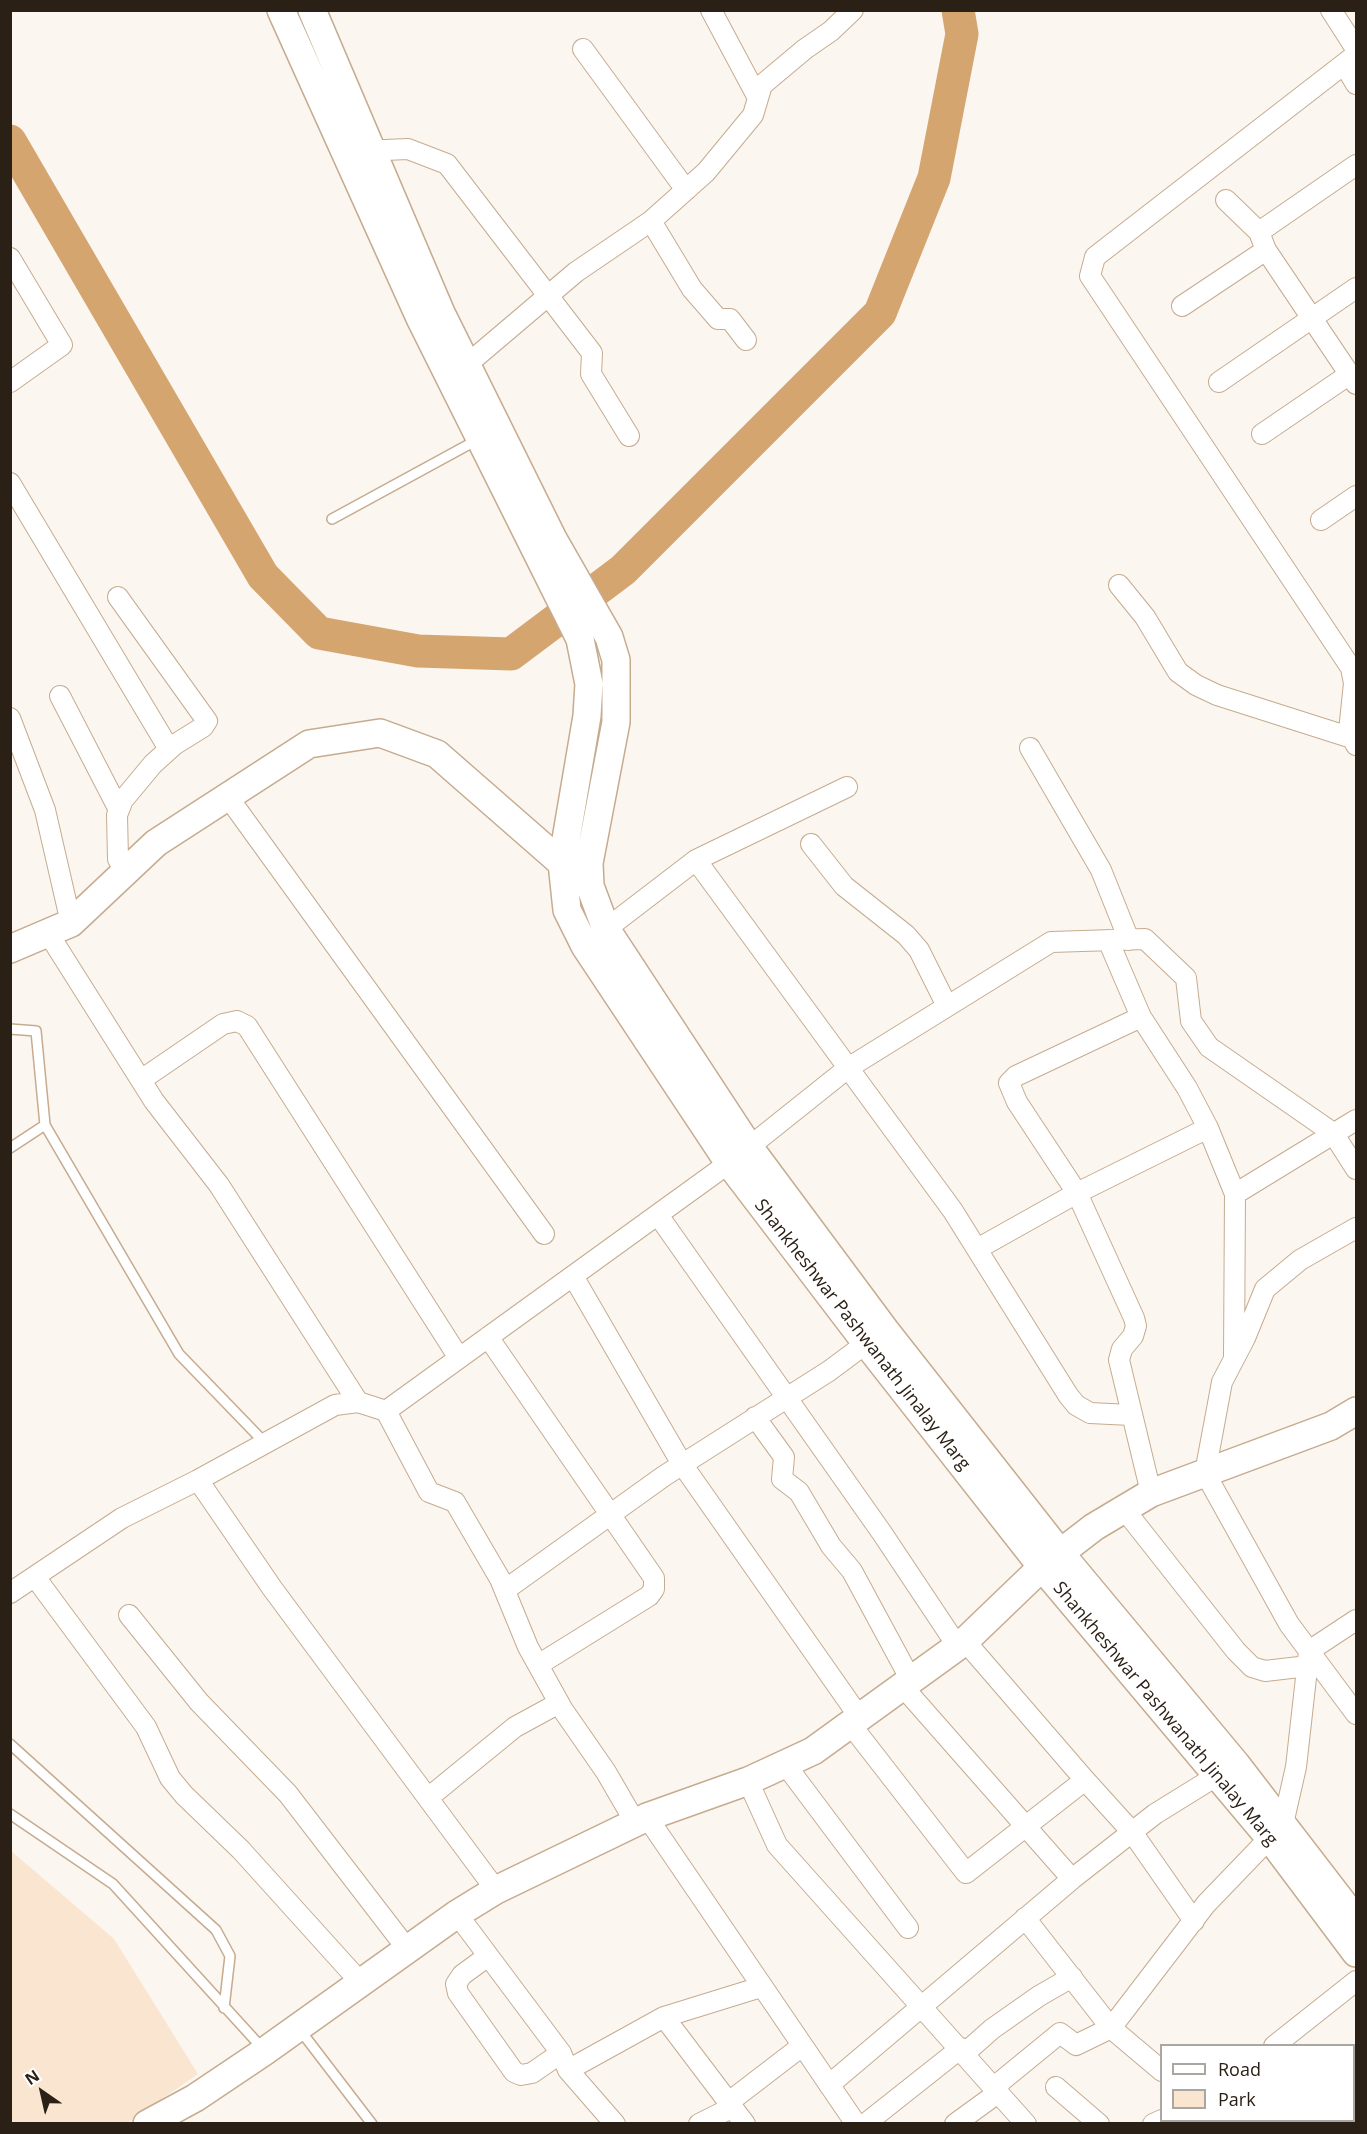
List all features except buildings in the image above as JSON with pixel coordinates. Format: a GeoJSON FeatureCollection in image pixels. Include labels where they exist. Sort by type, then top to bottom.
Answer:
{"type":"FeatureCollection","features":[{"type":"Feature","properties":{"kind":"main road"},"geometry":{"type":"LineString","coordinates":[[281,10],[358,151],[441,313],[479,438],[543,545],[609,638],[618,676],[616,722],[589,863],[590,886],[606,929],[622,958],[739,1155]]}},
{"type":"Feature","properties":{"kind":"main road"},"geometry":{"type":"LineString","coordinates":[[312,10],[358,151]]}},
{"type":"Feature","properties":{"kind":"main road"},"geometry":{"type":"LineString","coordinates":[[458,372],[543,545],[585,656],[588,694],[580,763],[562,863],[567,910],[585,946],[876,1337],[1052,1561],[1276,1830],[1356,1920]]}},
{"type":"Feature","properties":{"kind":"main road"},"geometry":{"type":"LineString","coordinates":[[10,949],[60,928],[156,843],[309,744],[380,732],[437,754],[590,886]]}},
{"type":"Feature","properties":{"kind":"main road"},"geometry":{"type":"LineString","coordinates":[[147,2124],[195,2098],[362,1984],[457,1914],[496,1890],[641,1820],[748,1781],[813,1751],[908,1685],[961,1644],[1052,1561],[1094,1527],[1151,1493],[1331,1426],[1356,1411]]}},
{"type":"Feature","properties":{"kind":"main road","name":"Shankheshwar Pashwanath Jinalay Marg"},"geometry":{"type":"LineString","coordinates":[[1276,1830],[1356,1953]]}},
{"type":"Feature","properties":{"kind":"main road"},"geometry":{"type":"LineString","coordinates":[[171,2124],[195,2098]]}},
{"type":"Feature","properties":{"kind":"street"},"geometry":{"type":"LineString","coordinates":[[711,10],[758,98]]}},
{"type":"Feature","properties":{"kind":"street"},"geometry":{"type":"LineString","coordinates":[[458,372],[576,272],[651,221],[706,172],[753,115],[762,85],[805,49],[831,31],[853,10]]}},
{"type":"Feature","properties":{"kind":"street"},"geometry":{"type":"LineString","coordinates":[[1330,10],[1356,49]]}},
{"type":"Feature","properties":{"kind":"street"},"geometry":{"type":"LineString","coordinates":[[583,49],[686,190]]}},
{"type":"Feature","properties":{"kind":"street"},"geometry":{"type":"LineString","coordinates":[[1354,742],[1349,731],[1354,683],[1351,668],[1090,276],[1095,257],[1350,59],[1356,84]]}},
{"type":"Feature","properties":{"kind":"street"},"geometry":{"type":"LineString","coordinates":[[358,151],[408,149],[447,164],[592,353],[591,374],[628,436]]}},
{"type":"Feature","properties":{"kind":"street"},"geometry":{"type":"LineString","coordinates":[[1182,306],[1356,165]]}},
{"type":"Feature","properties":{"kind":"street"},"geometry":{"type":"LineString","coordinates":[[1226,200],[1262,241],[1353,379],[1262,434]]}},
{"type":"Feature","properties":{"kind":"street"},"geometry":{"type":"LineString","coordinates":[[651,221],[692,289],[718,319],[730,319],[746,340]]}},
{"type":"Feature","properties":{"kind":"street"},"geometry":{"type":"LineString","coordinates":[[10,258],[62,345],[10,382]]}},
{"type":"Feature","properties":{"kind":"street"},"geometry":{"type":"LineString","coordinates":[[1219,382],[1356,288]]}},
{"type":"Feature","properties":{"kind":"street"},"geometry":{"type":"LineString","coordinates":[[10,483],[169,749]]}},
{"type":"Feature","properties":{"kind":"street"},"geometry":{"type":"LineString","coordinates":[[1321,520],[1356,496]]}},
{"type":"Feature","properties":{"kind":"street"},"geometry":{"type":"LineString","coordinates":[[1119,585],[1145,617],[1178,672],[1196,685],[1217,695],[1354,742]]}},
{"type":"Feature","properties":{"kind":"street"},"geometry":{"type":"LineString","coordinates":[[118,597],[207,721],[203,727],[169,749],[153,764],[123,800],[119,810],[118,859],[125,872]]}},
{"type":"Feature","properties":{"kind":"street"},"geometry":{"type":"LineString","coordinates":[[60,696],[119,810]]}},
{"type":"Feature","properties":{"kind":"street"},"geometry":{"type":"LineString","coordinates":[[10,717],[45,810],[60,928],[141,1080],[219,1185],[358,1402]]}},
{"type":"Feature","properties":{"kind":"street"},"geometry":{"type":"LineString","coordinates":[[1030,748],[1101,870],[1129,940]]}},
{"type":"Feature","properties":{"kind":"street"},"geometry":{"type":"LineString","coordinates":[[606,929],[696,860],[847,787]]}},
{"type":"Feature","properties":{"kind":"street"},"geometry":{"type":"LineString","coordinates":[[228,797],[544,1234]]}},
{"type":"Feature","properties":{"kind":"street"},"geometry":{"type":"LineString","coordinates":[[811,844],[843,886],[906,935],[919,950],[947,1006]]}},
{"type":"Feature","properties":{"kind":"street"},"geometry":{"type":"LineString","coordinates":[[696,860],[953,1211],[1076,1405],[1090,1413],[1131,1415]]}},
{"type":"Feature","properties":{"kind":"street"},"geometry":{"type":"LineString","coordinates":[[386,1411],[739,1155],[848,1068],[1051,942],[1145,939],[1186,978],[1191,1021],[1209,1047],[1333,1133],[1356,1169]]}},
{"type":"Feature","properties":{"kind":"street"},"geometry":{"type":"LineString","coordinates":[[1108,940],[1141,1017],[1187,1088],[1208,1128],[1235,1194],[1234,1359]]}},
{"type":"Feature","properties":{"kind":"street"},"geometry":{"type":"LineString","coordinates":[[1141,1017],[1016,1076],[1009,1083],[1017,1102],[1077,1192],[1136,1326],[1133,1336],[1122,1349],[1119,1360],[1151,1493]]}},
{"type":"Feature","properties":{"kind":"street"},"geometry":{"type":"LineString","coordinates":[[141,1080],[224,1024],[237,1021],[247,1026],[459,1358]]}},
{"type":"Feature","properties":{"kind":"street"},"geometry":{"type":"LineString","coordinates":[[1235,1194],[1356,1120]]}},
{"type":"Feature","properties":{"kind":"street"},"geometry":{"type":"LineString","coordinates":[[977,1249],[1077,1192],[1208,1128]]}},
{"type":"Feature","properties":{"kind":"street"},"geometry":{"type":"LineString","coordinates":[[658,1215],[961,1644],[1132,1832],[1194,1921]]}},
{"type":"Feature","properties":{"kind":"street"},"geometry":{"type":"LineString","coordinates":[[1356,1228],[1300,1260],[1265,1289],[1222,1382],[1205,1473],[1308,1658],[1356,1714]]}},
{"type":"Feature","properties":{"kind":"street"},"geometry":{"type":"LineString","coordinates":[[573,1276],[682,1464],[856,1722],[966,1873],[1086,1780]]}},
{"type":"Feature","properties":{"kind":"street"},"geometry":{"type":"LineString","coordinates":[[488,1337],[654,1578],[654,1589],[649,1596],[538,1665]]}},
{"type":"Feature","properties":{"kind":"street"},"geometry":{"type":"LineString","coordinates":[[505,1590],[682,1464],[876,1337]]}},
{"type":"Feature","properties":{"kind":"street"},"geometry":{"type":"LineString","coordinates":[[10,1593],[122,1518],[198,1480],[335,1405],[358,1402],[386,1411],[429,1492],[455,1502],[505,1590],[538,1665],[559,1703],[856,2124]]}},
{"type":"Feature","properties":{"kind":"street"},"geometry":{"type":"LineString","coordinates":[[755,1417],[784,1457],[782,1479],[799,1492],[831,1546],[852,1571],[908,1685],[1024,1828],[1071,1879]]}},
{"type":"Feature","properties":{"kind":"street"},"geometry":{"type":"LineString","coordinates":[[198,1480],[272,1588],[496,1890]]}},
{"type":"Feature","properties":{"kind":"street"},"geometry":{"type":"LineString","coordinates":[[1124,1509],[1236,1651],[1252,1667],[1265,1671],[1308,1658],[1356,1620]]}},
{"type":"Feature","properties":{"kind":"street"},"geometry":{"type":"LineString","coordinates":[[35,1577],[146,1727],[170,1778],[184,1796],[242,1851],[362,1984]]}},
{"type":"Feature","properties":{"kind":"street"},"geometry":{"type":"LineString","coordinates":[[129,1615],[199,1702],[288,1794],[408,1950]]}},
{"type":"Feature","properties":{"kind":"street"},"geometry":{"type":"LineString","coordinates":[[955,2124],[997,2090],[1060,2033],[1076,2045],[1111,2028],[1194,1921],[1276,1830],[1296,1767],[1308,1658]]}},
{"type":"Feature","properties":{"kind":"street"},"geometry":{"type":"LineString","coordinates":[[428,1798],[515,1727],[559,1703]]}},
{"type":"Feature","properties":{"kind":"street"},"geometry":{"type":"LineString","coordinates":[[785,1764],[908,1929]]}},
{"type":"Feature","properties":{"kind":"street"},"geometry":{"type":"LineString","coordinates":[[829,2085],[1071,1879],[1155,1814],[1227,1769]]}},
{"type":"Feature","properties":{"kind":"street"},"geometry":{"type":"LineString","coordinates":[[748,1781],[777,1845],[1026,2124]]}},
{"type":"Feature","properties":{"kind":"street"},"geometry":{"type":"LineString","coordinates":[[457,1914],[565,2062],[615,2124]]}},
{"type":"Feature","properties":{"kind":"street"},"geometry":{"type":"LineString","coordinates":[[1025,1918],[1111,2028],[1160,2070]]}},
{"type":"Feature","properties":{"kind":"street"},"geometry":{"type":"LineString","coordinates":[[488,1956],[462,1975],[456,1984],[458,1993],[514,2072],[521,2075],[565,2062],[664,2017],[761,1987]]}},
{"type":"Feature","properties":{"kind":"street"},"geometry":{"type":"LineString","coordinates":[[865,2124],[1011,2015],[1072,1977]]}},
{"type":"Feature","properties":{"kind":"street"},"geometry":{"type":"LineString","coordinates":[[1277,2044],[1356,1981]]}},
{"type":"Feature","properties":{"kind":"street"},"geometry":{"type":"LineString","coordinates":[[664,2017],[745,2124]]}},
{"type":"Feature","properties":{"kind":"street"},"geometry":{"type":"LineString","coordinates":[[699,2124],[731,2104],[802,2046]]}},
{"type":"Feature","properties":{"kind":"street"},"geometry":{"type":"LineString","coordinates":[[1056,2087],[1099,2124]]}},
{"type":"Feature","properties":{"kind":"lane"},"geometry":{"type":"LineString","coordinates":[[332,519],[479,438]]}},
{"type":"Feature","properties":{"kind":"lane"},"geometry":{"type":"LineString","coordinates":[[10,1029],[36,1031],[45,1125],[179,1354],[266,1443]]}},
{"type":"Feature","properties":{"kind":"lane"},"geometry":{"type":"LineString","coordinates":[[10,1148],[45,1125]]}},
{"type":"Feature","properties":{"kind":"lane"},"geometry":{"type":"LineString","coordinates":[[10,1744],[216,1930],[230,1956],[224,2008]]}},
{"type":"Feature","properties":{"kind":"lane"},"geometry":{"type":"LineString","coordinates":[[10,1814],[113,1884],[265,2051]]}},
{"type":"Feature","properties":{"kind":"lane"},"geometry":{"type":"LineString","coordinates":[[299,2028],[372,2124]]}},
{"type":"Feature","properties":{"kind":"green space"},"geometry":{"type":"Polygon","coordinates":[[[10,1850],[114,1939],[198,2074],[127,2123],[11,2123],[10,1850]]]}},
{"type":"Feature","properties":{"kind":"waterway"},"geometry":{"type":"LineString","coordinates":[[10,141],[263,576],[319,633],[418,651],[511,654],[623,570],[880,313],[934,178],[962,34],[958,10]]}}]}
